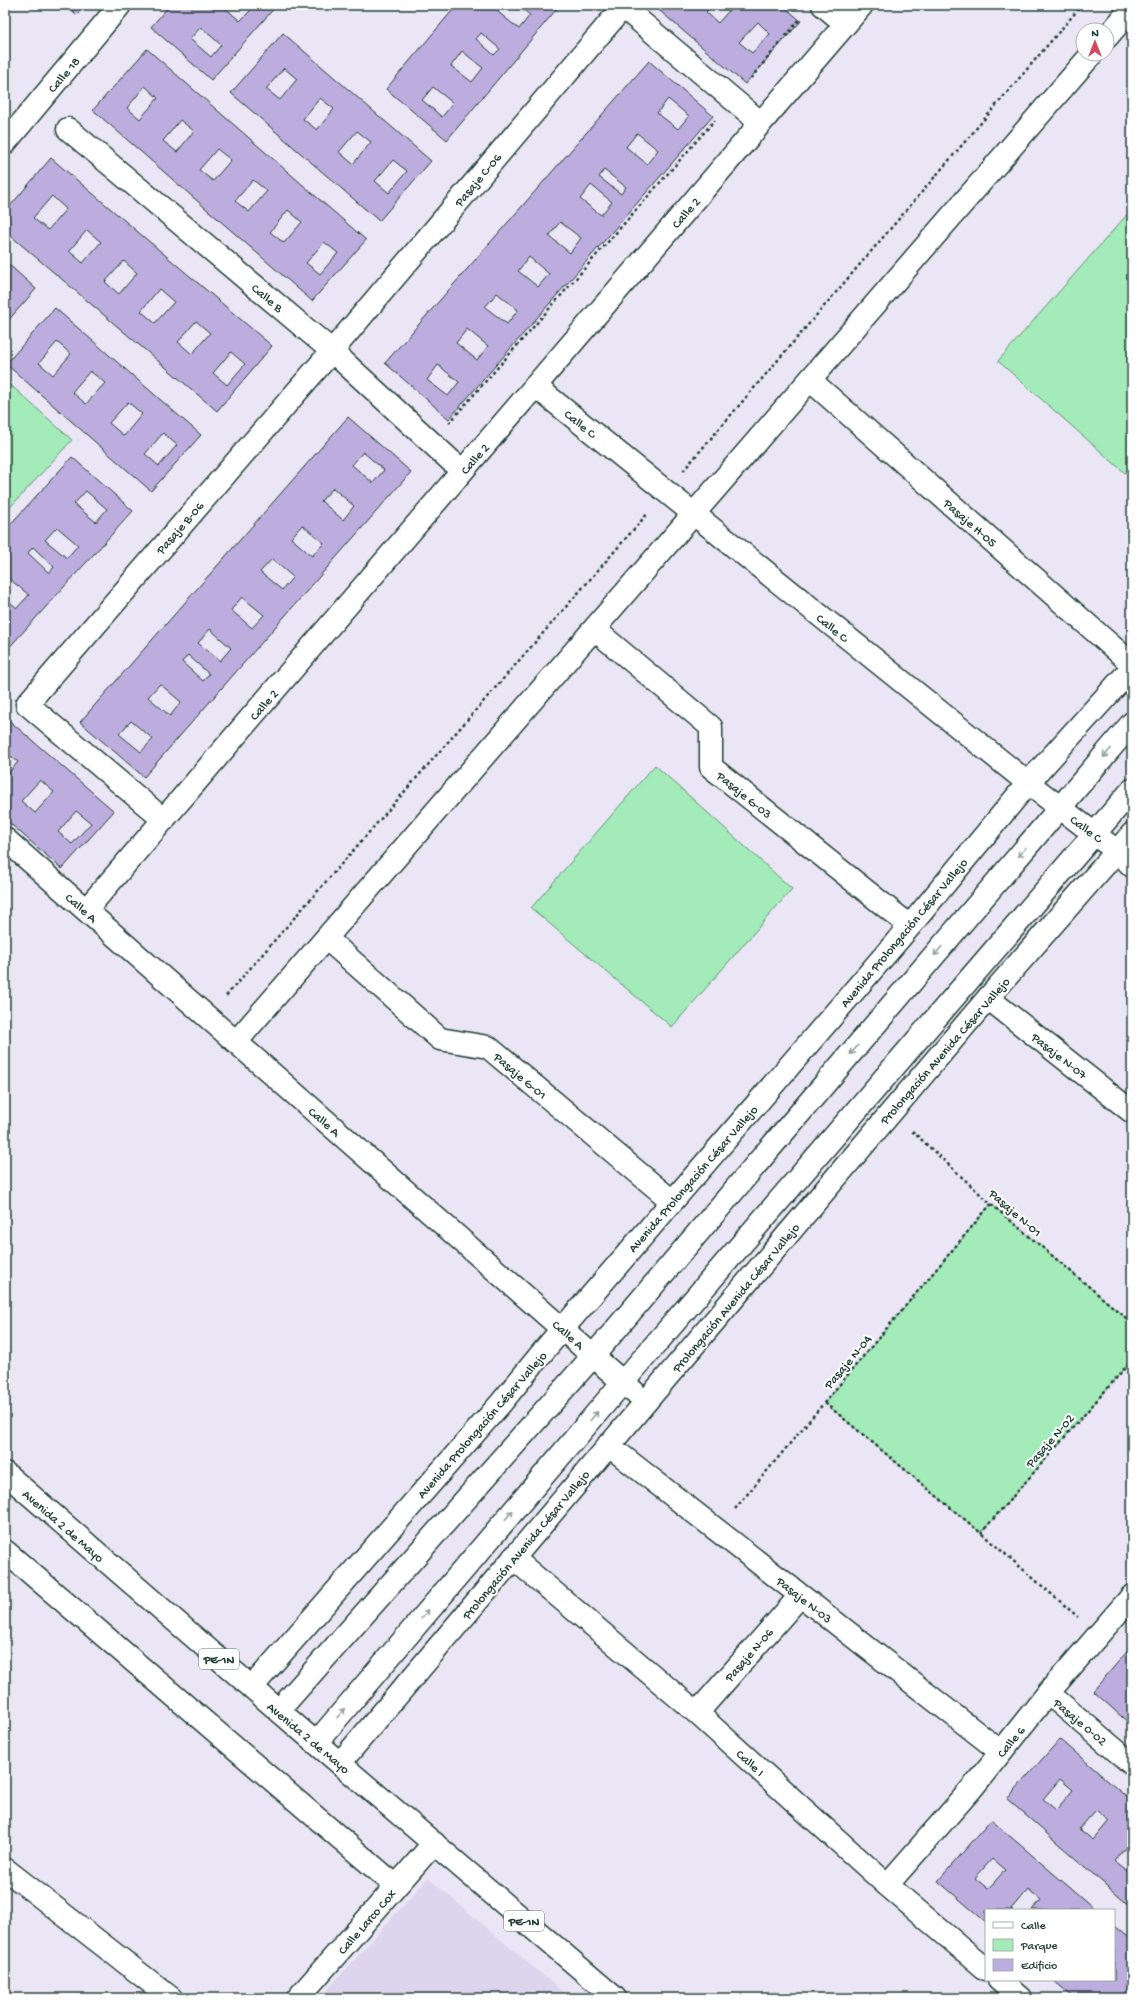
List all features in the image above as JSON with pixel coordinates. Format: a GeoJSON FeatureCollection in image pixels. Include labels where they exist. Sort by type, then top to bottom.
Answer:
{"type":"FeatureCollection","features":[{"type":"Feature","properties":{"kind":"main road","name":"Calle 18"},"geometry":{"type":"LineString","coordinates":[[5,142],[120,5]]}},
{"type":"Feature","properties":{"kind":"main road"},"geometry":{"type":"LineString","coordinates":[[823,5],[846,24]]}},
{"type":"Feature","properties":{"kind":"main road","name":"Calle 2"},"geometry":{"type":"LineString","coordinates":[[86,910],[862,5]]}},
{"type":"Feature","properties":{"kind":"main road","name":"Pasaje C-06"},"geometry":{"type":"LineString","coordinates":[[332,351],[623,7],[732,100]]}},
{"type":"Feature","properties":{"kind":"main road"},"geometry":{"type":"LineString","coordinates":[[1115,28],[1132,8]]}},
{"type":"Feature","properties":{"kind":"main road"},"geometry":{"type":"LineString","coordinates":[[236,1042],[1085,62]]}},
{"type":"Feature","properties":{"kind":"main road"},"geometry":{"type":"LineString","coordinates":[[732,100],[761,124]]}},
{"type":"Feature","properties":{"kind":"main road","name":"Calle B"},"geometry":{"type":"LineString","coordinates":[[68,129],[332,351],[462,471]]}},
{"type":"Feature","properties":{"kind":"main road","name":"Pasaje B-06"},"geometry":{"type":"LineString","coordinates":[[164,820],[27,704],[332,351]]}},
{"type":"Feature","properties":{"kind":"main road","name":"Pasaje H-05"},"geometry":{"type":"LineString","coordinates":[[810,380],[1132,664]]}},
{"type":"Feature","properties":{"kind":"main road","name":"Calle C"},"geometry":{"type":"LineString","coordinates":[[535,386],[1028,783],[1125,859]]}},
{"type":"Feature","properties":{"kind":"main road","name":"Pasaje G-03"},"geometry":{"type":"LineString","coordinates":[[594,629],[711,728],[711,767],[910,926]]}},
{"type":"Feature","properties":{"kind":"main road","name":"Avenida Prolongación César Vallejo"},"geometry":{"type":"LineString","coordinates":[[252,1687],[501,1403],[672,1201],[910,926],[1028,783],[1132,668]]}},
{"type":"Feature","properties":{"kind":"main road"},"geometry":{"type":"LineString","coordinates":[[279,1710],[593,1356],[1132,723]]}},
{"type":"Feature","properties":{"kind":"main road"},"geometry":{"type":"LineString","coordinates":[[316,1743],[623,1382],[1132,790]]}},
{"type":"Feature","properties":{"kind":"main road","name":"Prolongación Avenida César Vallejo"},"geometry":{"type":"LineString","coordinates":[[340,1763],[988,998],[1125,859],[1132,834]]}},
{"type":"Feature","properties":{"kind":"main road","name":"Calle A"},"geometry":{"type":"LineString","coordinates":[[5,840],[646,1402]]}},
{"type":"Feature","properties":{"kind":"main road","name":"Pasaje G-01"},"geometry":{"type":"LineString","coordinates":[[326,938],[440,1040],[488,1047],[672,1201]]}},
{"type":"Feature","properties":{"kind":"main road","name":"Pasaje N-07"},"geometry":{"type":"LineString","coordinates":[[988,998],[1132,1112]]}},
{"type":"Feature","properties":{"kind":"main road","name":"Pasaje N-03"},"geometry":{"type":"LineString","coordinates":[[608,1445],[1001,1752]]}},
{"type":"Feature","properties":{"kind":"main road","name":"Avenida 2 de Mayo"},"geometry":{"type":"LineString","coordinates":[[5,1473],[316,1743],[615,1998]]}},
{"type":"Feature","properties":{"kind":"main road"},"geometry":{"type":"LineString","coordinates":[[5,1551],[396,1886]]}},
{"type":"Feature","properties":{"kind":"main road","name":"Calle I"},"geometry":{"type":"LineString","coordinates":[[513,1558],[697,1713],[887,1885],[985,1968]]}},
{"type":"Feature","properties":{"kind":"main road","name":"Pasaje N-06"},"geometry":{"type":"LineString","coordinates":[[697,1713],[800,1596]]}},
{"type":"Feature","properties":{"kind":"main road","name":"Calle 6"},"geometry":{"type":"LineString","coordinates":[[887,1885],[1001,1752],[1098,1634],[1132,1596]]}},
{"type":"Feature","properties":{"kind":"main road","name":"Pasaje 0-02"},"geometry":{"type":"LineString","coordinates":[[1048,1693],[1132,1764]]}},
{"type":"Feature","properties":{"kind":"main road","name":"Calle Larco Cox"},"geometry":{"type":"LineString","coordinates":[[298,1998],[434,1843]]}},
{"type":"Feature","properties":{"kind":"main road"},"geometry":{"type":"LineString","coordinates":[[5,1869],[171,1998]]}},
{"type":"Feature","properties":{"kind":"main road"},"geometry":{"type":"LineString","coordinates":[[1000,1981],[1020,1998]]}},
{"type":"Feature","properties":{"kind":"path"},"geometry":{"type":"LineString","coordinates":[[680,474],[1082,5]]}},
{"type":"Feature","properties":{"kind":"path"},"geometry":{"type":"LineString","coordinates":[[431,443],[732,100],[802,17]]}},
{"type":"Feature","properties":{"kind":"path"},"geometry":{"type":"LineString","coordinates":[[208,1018],[649,511]]}},
{"type":"Feature","properties":{"kind":"path","name":"Pasaje N-01"},"geometry":{"type":"LineString","coordinates":[[891,1112],[991,1204],[1132,1323]]}},
{"type":"Feature","properties":{"kind":"path","name":"Pasaje N-04"},"geometry":{"type":"LineString","coordinates":[[717,1531],[991,1204]]}},
{"type":"Feature","properties":{"kind":"path","name":"Pasaje N-02"},"geometry":{"type":"LineString","coordinates":[[981,1533],[1132,1360]]}},
{"type":"Feature","properties":{"kind":"path"},"geometry":{"type":"LineString","coordinates":[[825,1403],[981,1533],[1098,1634]]}},
{"type":"Feature","properties":{"kind":"shaded area"},"geometry":{"type":"Polygon","coordinates":[[[428,1878],[570,1998],[320,1998],[428,1878]]]}},
{"type":"Feature","properties":{"kind":"green space"},"geometry":{"type":"Polygon","coordinates":[[[1132,209],[1132,465],[1125,473],[998,361],[1132,209]]]}},
{"type":"Feature","properties":{"kind":"green space"},"geometry":{"type":"Polygon","coordinates":[[[5,380],[72,440],[5,513],[5,380]]]}},
{"type":"Feature","properties":{"kind":"green space"},"geometry":{"type":"Polygon","coordinates":[[[655,765],[792,889],[672,1027],[531,908],[655,765]]]}},
{"type":"Feature","properties":{"kind":"green space"},"geometry":{"type":"Polygon","coordinates":[[[991,1204],[1132,1323],[1132,1360],[981,1533],[825,1403],[991,1204]]]}},
{"type":"Feature","properties":{"kind":"building"},"geometry":{"type":"Polygon","coordinates":[[[66,5],[87,5],[77,15],[66,5]]]}},
{"type":"Feature","properties":{"kind":"building"},"geometry":{"type":"Polygon","coordinates":[[[170,5],[222,5],[240,21],[251,10],[246,5],[277,5],[211,80],[151,27],[170,5]],[[201,27],[190,39],[211,57],[221,45],[201,27]]]}},
{"type":"Feature","properties":{"kind":"building"},"geometry":{"type":"Polygon","coordinates":[[[457,5],[503,5],[498,12],[519,29],[530,15],[517,5],[560,5],[447,140],[386,89],[457,5]],[[481,33],[476,39],[494,55],[500,49],[481,33]],[[462,51],[451,66],[472,82],[483,68],[462,51]],[[433,87],[422,100],[442,117],[453,103],[433,87]]]}},
{"type":"Feature","properties":{"kind":"building"},"geometry":{"type":"Polygon","coordinates":[[[653,5],[712,5],[706,12],[718,23],[734,5],[782,5],[801,21],[745,84],[653,5]],[[758,22],[739,42],[752,53],[770,34],[758,22]]]}},
{"type":"Feature","properties":{"kind":"building"},"geometry":{"type":"Polygon","coordinates":[[[283,33],[431,161],[379,221],[231,93],[283,33]],[[284,68],[266,89],[280,100],[297,79],[284,68]],[[320,98],[303,119],[317,130],[334,109],[320,98]],[[357,131],[339,152],[353,164],[371,142],[357,131]],[[393,160],[375,181],[389,193],[407,171],[393,160]]]}},
{"type":"Feature","properties":{"kind":"building"},"geometry":{"type":"Polygon","coordinates":[[[147,49],[366,240],[312,301],[93,110],[147,49]],[[145,86],[127,108],[140,119],[158,98],[145,86]],[[180,120],[163,141],[177,152],[194,131],[180,120]],[[217,149],[199,170],[213,181],[231,160],[217,149]],[[253,180],[235,201],[249,212],[267,191],[253,180]],[[288,210],[270,232],[284,243],[302,222],[288,210]],[[324,242],[306,263],[320,274],[338,253],[324,242]]]}},
{"type":"Feature","properties":{"kind":"building"},"geometry":{"type":"Polygon","coordinates":[[[649,61],[713,116],[449,419],[385,363],[649,61]],[[668,99],[657,113],[678,129],[689,116],[668,99]],[[637,133],[626,147],[647,164],[658,150],[637,133]],[[604,170],[599,177],[621,194],[626,187],[604,170]],[[591,185],[580,199],[601,215],[612,202],[591,185]],[[560,222],[549,236],[570,253],[581,238],[560,222]],[[529,257],[518,271],[538,287],[549,274],[529,257]],[[497,293],[485,307],[507,324],[518,310],[497,293]],[[467,329],[456,343],[477,360],[488,346],[467,329]],[[438,365],[427,380],[448,396],[459,382],[438,365]]]}},
{"type":"Feature","properties":{"kind":"building"},"geometry":{"type":"Polygon","coordinates":[[[51,158],[272,346],[217,411],[5,231],[5,212],[51,158]],[[52,196],[33,218],[48,230],[66,209],[52,196]],[[87,230],[69,251],[83,263],[101,242],[87,230]],[[124,261],[105,282],[119,294],[137,273],[124,261]],[[159,289],[141,311],[155,323],[174,302],[159,289]],[[196,321],[178,342],[192,354],[210,333],[196,321]],[[231,352],[213,373],[227,385],[245,364],[231,352]]]}},
{"type":"Feature","properties":{"kind":"building"},"geometry":{"type":"Polygon","coordinates":[[[5,261],[36,289],[5,324],[5,261]]]}},
{"type":"Feature","properties":{"kind":"building"},"geometry":{"type":"Polygon","coordinates":[[[55,308],[201,435],[151,491],[6,364],[55,308]],[[57,342],[39,363],[53,375],[71,354],[57,342]],[[90,371],[72,392],[86,404],[105,383],[90,371]],[[128,402],[109,423],[124,436],[142,414],[128,402]],[[163,433],[145,454],[159,466],[177,445],[163,433]]]}},
{"type":"Feature","properties":{"kind":"building"},"geometry":{"type":"Polygon","coordinates":[[[348,417],[411,472],[144,777],[80,722],[348,417]],[[363,452],[352,465],[373,483],[384,470],[363,452]],[[333,488],[321,501],[343,520],[354,506],[333,488]],[[302,525],[291,538],[312,556],[324,543],[302,525]],[[272,559],[260,572],[282,590],[293,577],[272,559]],[[242,597],[231,610],[252,628],[264,615],[242,597]],[[210,629],[198,643],[220,661],[231,648],[210,629]],[[188,655],[182,662],[203,681],[209,674],[188,655]],[[160,684],[148,697],[170,716],[181,702],[160,684]],[[131,721],[119,734],[141,752],[153,739],[131,721]]]}},
{"type":"Feature","properties":{"kind":"building"},"geometry":{"type":"Polygon","coordinates":[[[72,457],[133,511],[5,652],[5,598],[17,608],[29,595],[7,577],[5,579],[5,530],[72,457]],[[86,491],[74,504],[96,522],[107,509],[86,491]],[[57,527],[45,540],[67,558],[78,545],[57,527]],[[33,547],[28,553],[49,573],[54,567],[33,547]]]}},
{"type":"Feature","properties":{"kind":"building"},"geometry":{"type":"Polygon","coordinates":[[[5,717],[114,811],[62,869],[5,819],[5,777],[18,762],[5,751],[5,717]],[[40,780],[21,801],[35,813],[54,792],[40,780]],[[76,811],[58,832],[72,844],[91,823],[76,811]]]}},
{"type":"Feature","properties":{"kind":"building"},"geometry":{"type":"Polygon","coordinates":[[[1132,1646],[1132,1726],[1093,1691],[1132,1646]]]}},
{"type":"Feature","properties":{"kind":"building"},"geometry":{"type":"Polygon","coordinates":[[[1060,1739],[1132,1802],[1132,1842],[1114,1861],[1127,1871],[1132,1866],[1132,1908],[1007,1799],[1060,1739]],[[1060,1779],[1043,1799],[1056,1810],[1073,1790],[1060,1779]],[[1096,1810],[1079,1829],[1093,1840],[1109,1821],[1096,1810]]]}},
{"type":"Feature","properties":{"kind":"building"},"geometry":{"type":"Polygon","coordinates":[[[991,1820],[1095,1909],[1033,1909],[1041,1900],[1028,1889],[1011,1909],[985,1909],[985,1921],[938,1881],[991,1820]],[[992,1859],[975,1878],[988,1889],[1005,1870],[992,1859]]]}},
{"type":"Feature","properties":{"kind":"building"},"geometry":{"type":"Polygon","coordinates":[[[1115,1927],[1132,1941],[1132,1985],[1121,1998],[1074,1998],[1054,1981],[1115,1981],[1115,1927]]]}}]}
